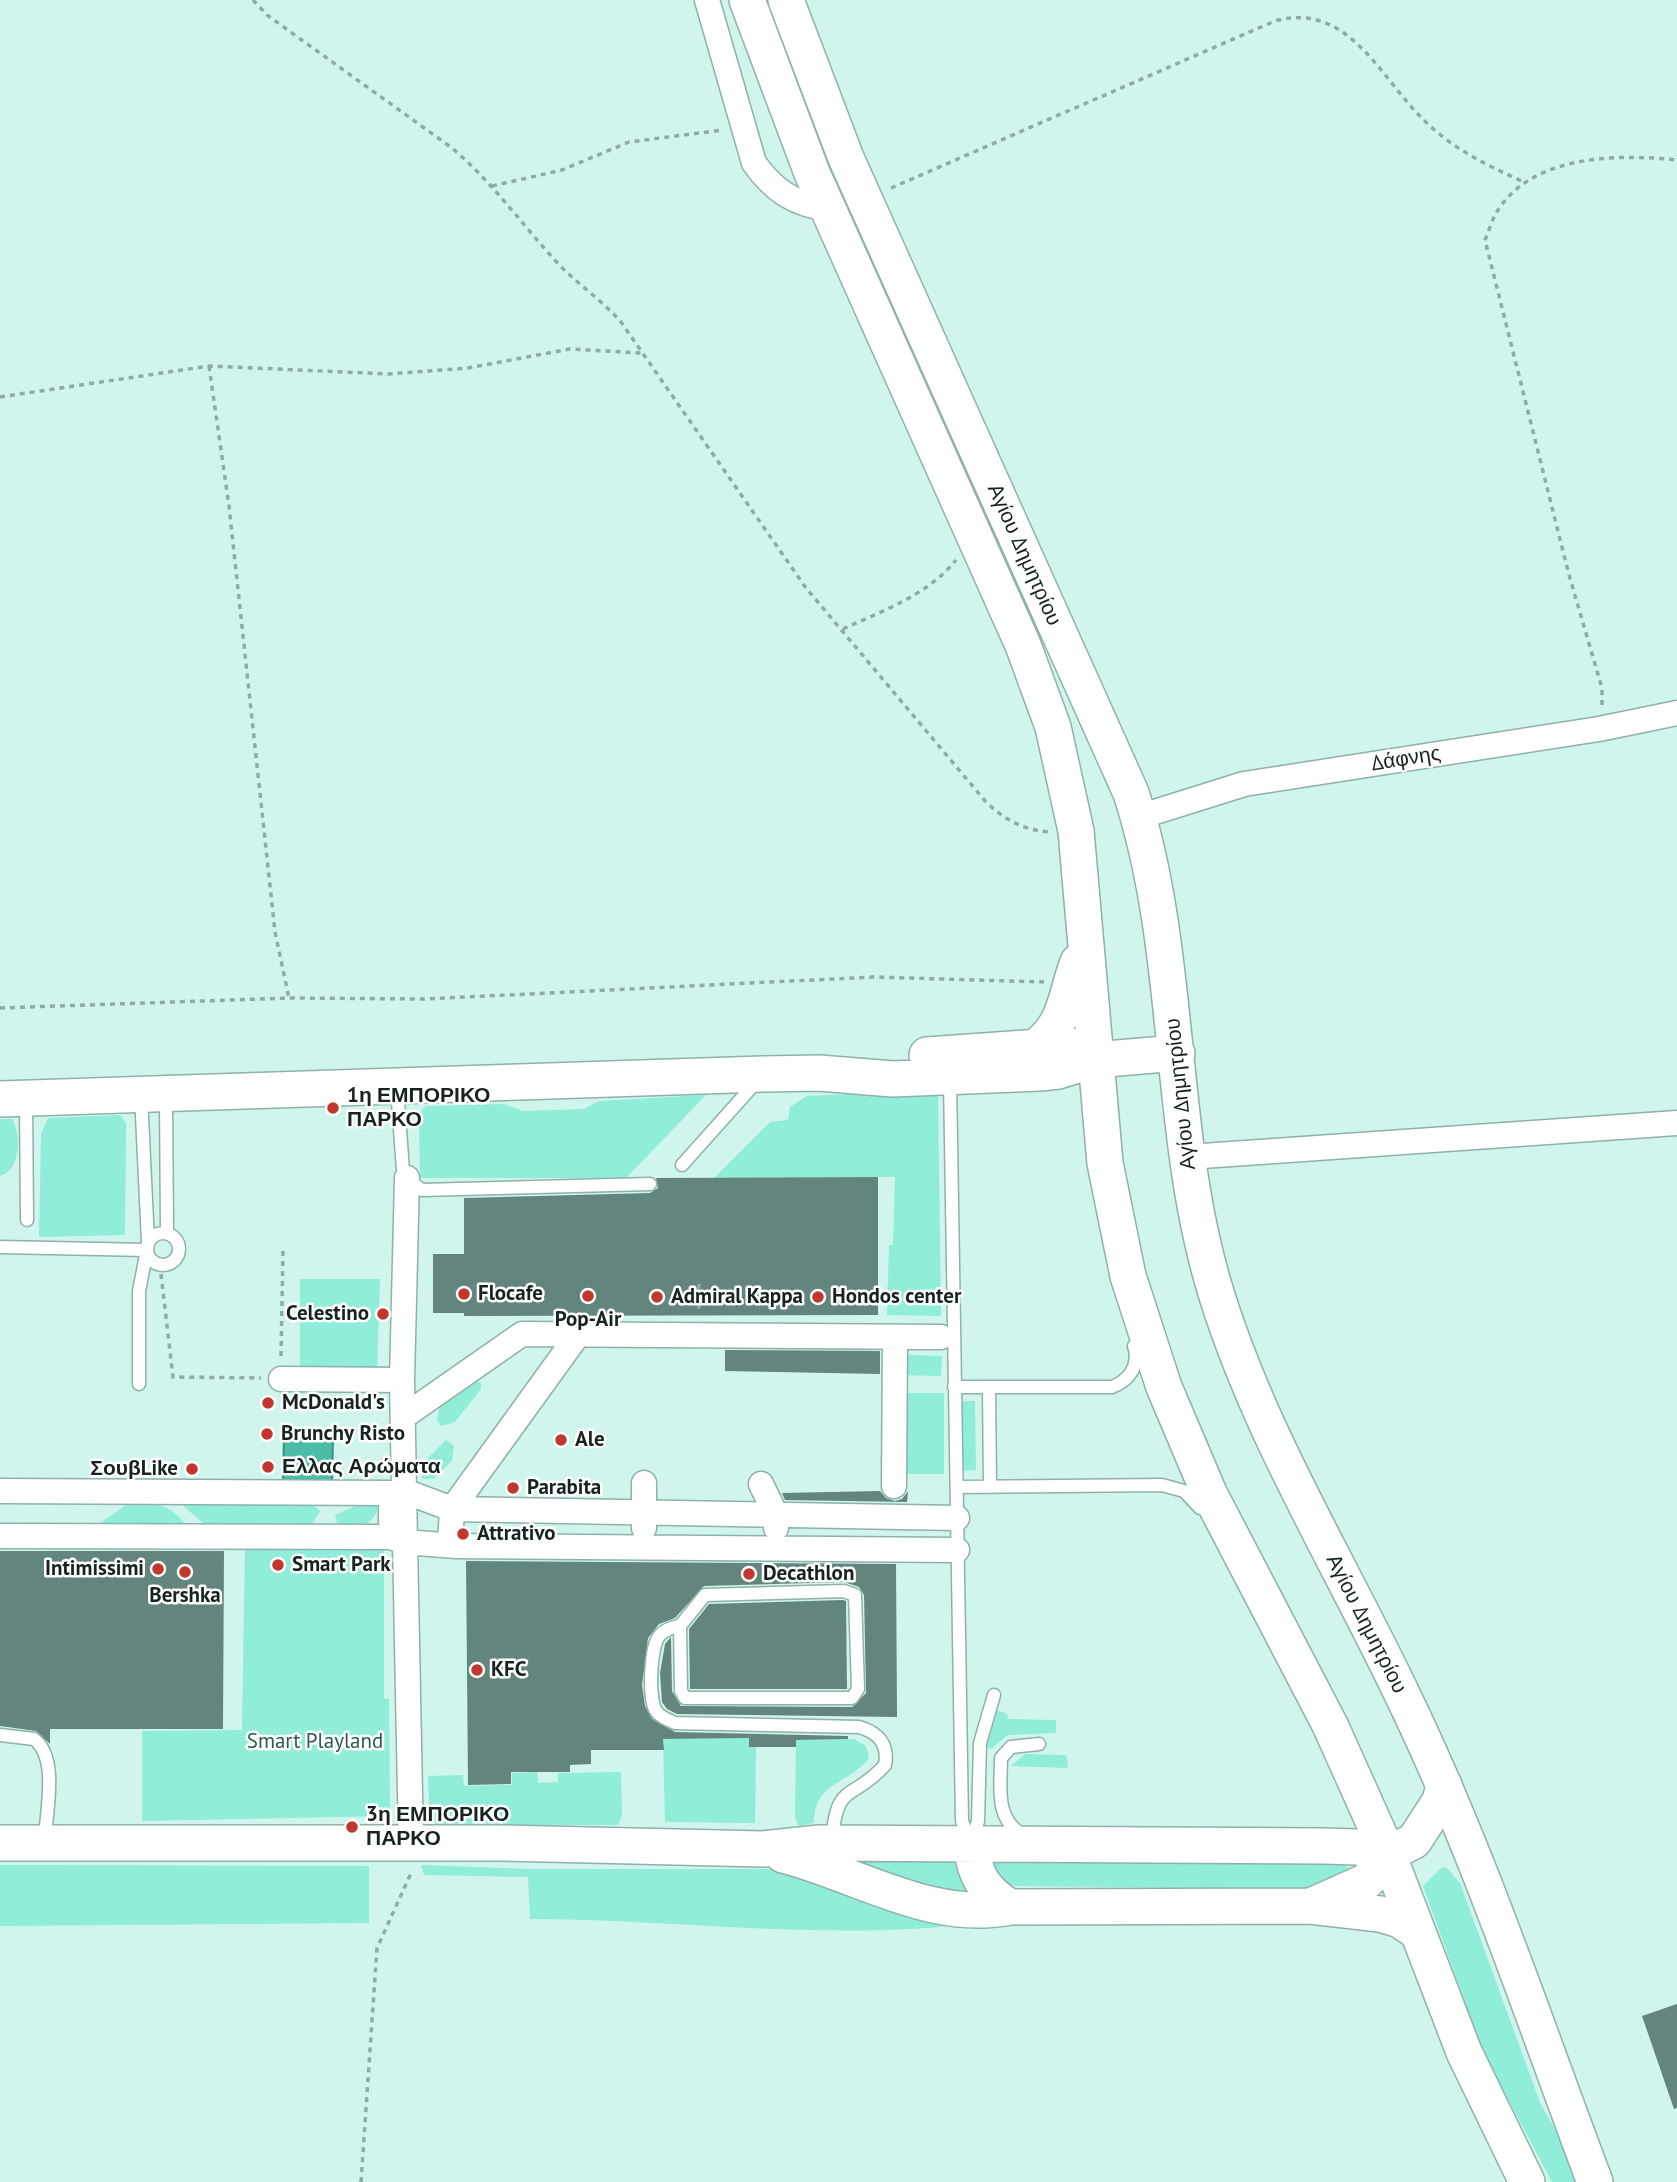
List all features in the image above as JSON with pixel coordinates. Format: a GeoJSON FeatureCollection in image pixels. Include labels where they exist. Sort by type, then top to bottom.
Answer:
{"type":"FeatureCollection","features":[{"type":"Feature","properties":{"kind":"street"},"geometry":{"type":"LineString","coordinates":[[707,0],[754,163],[788,199],[828,209]]}},
{"type":"Feature","properties":{"kind":"street","name":"Αγίου Δημητρίου"},"geometry":{"type":"LineString","coordinates":[[747,0],[828,209],[975,537],[1047,706],[1059,748],[1076,831],[1099,1125],[1114,1213],[1139,1314],[1168,1399],[1209,1493],[1344,1755],[1401,1847],[1416,1931],[1480,2089],[1527,2182]]}},
{"type":"Feature","properties":{"kind":"street","name":"Αγίου Δημητρίου"},"geometry":{"type":"LineString","coordinates":[[786,0],[833,127],[864,200],[1117,757],[1139,817],[1156,886],[1197,1221],[1205,1256],[1251,1392],[1281,1458],[1401,1692],[1444,1786],[1478,1869],[1595,2182]]}},
{"type":"Feature","properties":{"kind":"street","name":"Δάφνης"},"geometry":{"type":"LineString","coordinates":[[1139,817],[1244,785],[1599,729],[1677,713]]}},
{"type":"Feature","properties":{"kind":"street"},"geometry":{"type":"LineString","coordinates":[[1038,1045],[1058,1024],[1085,943]]}},
{"type":"Feature","properties":{"kind":"street"},"geometry":{"type":"LineString","coordinates":[[820,1073],[919,1056],[1038,1045],[1068,1045],[1094,1060]]}},
{"type":"Feature","properties":{"kind":"street"},"geometry":{"type":"LineString","coordinates":[[13,1098],[763,1074],[820,1073],[893,1079],[950,1077],[1058,1071],[1094,1060],[1177,1053]]}},
{"type":"Feature","properties":{"kind":"street"},"geometry":{"type":"LineString","coordinates":[[1188,1157],[1677,1123]]}},
{"type":"Feature","properties":{"kind":"street"},"geometry":{"type":"LineString","coordinates":[[407,1178],[403,1418],[397,1540],[410,1833]]}},
{"type":"Feature","properties":{"kind":"street"},"geometry":{"type":"LineString","coordinates":[[403,1418],[523,1334],[941,1337]]}},
{"type":"Feature","properties":{"kind":"street"},"geometry":{"type":"LineString","coordinates":[[450,1545],[452,1509],[577,1336]]}},
{"type":"Feature","properties":{"kind":"street"},"geometry":{"type":"LineString","coordinates":[[894,1486],[895,1337]]}},
{"type":"Feature","properties":{"kind":"street"},"geometry":{"type":"LineString","coordinates":[[281,1378],[402,1380]]}},
{"type":"Feature","properties":{"kind":"street"},"geometry":{"type":"LineString","coordinates":[[643,1547],[644,1483]]}},
{"type":"Feature","properties":{"kind":"street"},"geometry":{"type":"LineString","coordinates":[[761,1484],[776,1515],[775,1549]]}},
{"type":"Feature","properties":{"kind":"street"},"geometry":{"type":"LineString","coordinates":[[0,1491],[398,1492],[452,1509],[957,1518]]}},
{"type":"Feature","properties":{"kind":"street"},"geometry":{"type":"LineString","coordinates":[[0,1536],[397,1540],[450,1545],[957,1550]]}},
{"type":"Feature","properties":{"kind":"street"},"geometry":{"type":"LineString","coordinates":[[1324,1846],[1340,1832],[1350,1811],[1344,1755]]}},
{"type":"Feature","properties":{"kind":"street"},"geometry":{"type":"LineString","coordinates":[[1310,1906],[1334,1898],[1367,1881],[1401,1847],[1440,1801],[1444,1786]]}},
{"type":"Feature","properties":{"kind":"street"},"geometry":{"type":"LineString","coordinates":[[0,1843],[410,1833],[503,1843],[763,1849],[832,1843],[1440,1847],[1478,1869]]}},
{"type":"Feature","properties":{"kind":"street"},"geometry":{"type":"LineString","coordinates":[[971,1846],[975,1867],[983,1886],[1010,1906]]}},
{"type":"Feature","properties":{"kind":"street"},"geometry":{"type":"LineString","coordinates":[[763,1849],[817,1863],[937,1906],[986,1912],[1010,1906],[1310,1906],[1380,1914],[1400,1920],[1416,1931]]}},
{"type":"Feature","properties":{"kind":"lane"},"geometry":{"type":"LineString","coordinates":[[682,1165],[763,1074]]}},
{"type":"Feature","properties":{"kind":"lane"},"geometry":{"type":"LineString","coordinates":[[950,1077],[962,1821],[971,1846]]}},
{"type":"Feature","properties":{"kind":"lane"},"geometry":{"type":"LineString","coordinates":[[397,1087],[401,1156],[407,1178],[417,1188],[428,1192],[650,1184]]}},
{"type":"Feature","properties":{"kind":"lane"},"geometry":{"type":"LineString","coordinates":[[153,1094],[167,1233]]}},
{"type":"Feature","properties":{"kind":"lane"},"geometry":{"type":"LineString","coordinates":[[139,1384],[139,1292],[148,1246],[153,1094]]}},
{"type":"Feature","properties":{"kind":"lane"},"geometry":{"type":"LineString","coordinates":[[13,1098],[27,1220]]}},
{"type":"Feature","properties":{"kind":"lane"},"geometry":{"type":"LineString","coordinates":[[1108,1248],[1114,1213]]}},
{"type":"Feature","properties":{"kind":"lane"},"geometry":{"type":"LineString","coordinates":[[167,1233],[175,1238],[180,1251],[171,1264],[160,1265],[151,1260],[148,1246],[156,1235],[167,1233]]}},
{"type":"Feature","properties":{"kind":"lane"},"geometry":{"type":"LineString","coordinates":[[0,1247],[148,1246]]}},
{"type":"Feature","properties":{"kind":"lane"},"geometry":{"type":"LineString","coordinates":[[954,1387],[1116,1385],[1127,1378],[1136,1363],[1137,1355],[1129,1330]]}},
{"type":"Feature","properties":{"kind":"lane"},"geometry":{"type":"LineString","coordinates":[[989,1387],[990,1486]]}},
{"type":"Feature","properties":{"kind":"lane"},"geometry":{"type":"LineString","coordinates":[[957,1487],[1169,1486],[1191,1496],[1204,1515]]}},
{"type":"Feature","properties":{"kind":"lane"},"geometry":{"type":"LineString","coordinates":[[1228,1561],[1249,1590],[1265,1600]]}},
{"type":"Feature","properties":{"kind":"lane"},"geometry":{"type":"LineString","coordinates":[[680,1626],[681,1691],[685,1698],[852,1699],[856,1695],[855,1595],[850,1592],[705,1595],[680,1626],[669,1628],[658,1636],[653,1647],[652,1700],[662,1717],[675,1723],[859,1727],[878,1736],[885,1747],[885,1765],[841,1800],[834,1815],[832,1843]]}},
{"type":"Feature","properties":{"kind":"lane"},"geometry":{"type":"LineString","coordinates":[[971,1846],[978,1821],[980,1743],[994,1695]]}},
{"type":"Feature","properties":{"kind":"lane"},"geometry":{"type":"LineString","coordinates":[[0,1735],[34,1739],[45,1752],[48,1782],[44,1843]]}},
{"type":"Feature","properties":{"kind":"lane"},"geometry":{"type":"LineString","coordinates":[[1039,1745],[1011,1747],[1001,1758],[1001,1807],[1008,1822],[1026,1836],[1088,1840],[1102,1844]]}},
{"type":"Feature","properties":{"kind":"path"},"geometry":{"type":"LineString","coordinates":[[253,0],[285,28],[452,148],[492,186],[556,262],[606,304],[806,588],[954,764],[1003,817],[1027,829],[1048,832],[1076,831]]}},
{"type":"Feature","properties":{"kind":"path"},"geometry":{"type":"LineString","coordinates":[[864,200],[1275,21],[1295,15],[1315,18],[1336,26],[1356,42],[1426,123],[1452,145],[1481,163],[1526,183]]}},
{"type":"Feature","properties":{"kind":"path"},"geometry":{"type":"LineString","coordinates":[[492,186],[562,170],[629,142],[743,127]]}},
{"type":"Feature","properties":{"kind":"path"},"geometry":{"type":"LineString","coordinates":[[1599,729],[1602,688],[1558,535],[1485,240],[1498,209],[1526,183],[1577,160],[1636,156],[1677,160]]}},
{"type":"Feature","properties":{"kind":"path"},"geometry":{"type":"LineString","coordinates":[[0,397],[209,366],[389,374],[467,368],[570,349],[642,353]]}},
{"type":"Feature","properties":{"kind":"path"},"geometry":{"type":"LineString","coordinates":[[209,366],[231,520],[275,932],[289,998]]}},
{"type":"Feature","properties":{"kind":"path"},"geometry":{"type":"LineString","coordinates":[[843,629],[889,610],[943,576],[975,537]]}},
{"type":"Feature","properties":{"kind":"path"},"geometry":{"type":"LineString","coordinates":[[0,1007],[289,998],[426,999],[873,977],[1026,980],[1068,988]]}},
{"type":"Feature","properties":{"kind":"path"},"geometry":{"type":"LineString","coordinates":[[160,1265],[173,1377],[281,1378],[283,1251]]}},
{"type":"Feature","properties":{"kind":"path"},"geometry":{"type":"LineString","coordinates":[[699,1284],[699,1315]]}},
{"type":"Feature","properties":{"kind":"path"},"geometry":{"type":"LineString","coordinates":[[361,2182],[374,1966],[380,1937],[410,1877],[414,1862],[410,1833]]}},
{"type":"Feature","properties":{"kind":"green space"},"geometry":{"type":"Polygon","coordinates":[[[938,1090],[941,1316],[887,1315],[895,1177],[714,1178],[770,1122],[788,1120],[790,1107],[807,1096],[938,1090]]]}},
{"type":"Feature","properties":{"kind":"green space"},"geometry":{"type":"Polygon","coordinates":[[[706,1095],[626,1178],[420,1178],[419,1113],[426,1106],[504,1104],[523,1111],[584,1109],[599,1101],[706,1095]]]}},
{"type":"Feature","properties":{"kind":"green space"},"geometry":{"type":"Polygon","coordinates":[[[120,1115],[126,1123],[125,1235],[39,1237],[41,1134],[48,1118],[120,1115]]]}},
{"type":"Feature","properties":{"kind":"green space"},"geometry":{"type":"Polygon","coordinates":[[[0,1119],[12,1119],[18,1143],[12,1168],[0,1176],[0,1119]]]}},
{"type":"Feature","properties":{"kind":"green space"},"geometry":{"type":"Polygon","coordinates":[[[300,1279],[380,1279],[377,1373],[300,1368],[300,1279]]]}},
{"type":"Feature","properties":{"kind":"green space"},"geometry":{"type":"Polygon","coordinates":[[[902,1355],[942,1356],[941,1376],[901,1375],[902,1355]]]}},
{"type":"Feature","properties":{"kind":"green space"},"geometry":{"type":"Polygon","coordinates":[[[474,1379],[481,1383],[481,1389],[455,1422],[441,1426],[437,1420],[440,1404],[474,1379]]]}},
{"type":"Feature","properties":{"kind":"green space"},"geometry":{"type":"Polygon","coordinates":[[[900,1393],[944,1393],[944,1474],[899,1474],[900,1393]]]}},
{"type":"Feature","properties":{"kind":"green space"},"geometry":{"type":"Polygon","coordinates":[[[961,1401],[975,1401],[976,1470],[962,1471],[961,1401]]]}},
{"type":"Feature","properties":{"kind":"green space"},"geometry":{"type":"Polygon","coordinates":[[[446,1440],[454,1446],[452,1461],[433,1479],[423,1479],[421,1474],[426,1460],[446,1440]]]}},
{"type":"Feature","properties":{"kind":"green space"},"geometry":{"type":"Polygon","coordinates":[[[130,1502],[163,1506],[176,1514],[188,1529],[98,1525],[130,1502]]]}},
{"type":"Feature","properties":{"kind":"green space"},"geometry":{"type":"Polygon","coordinates":[[[311,1503],[320,1511],[311,1526],[209,1528],[181,1504],[311,1503]]]}},
{"type":"Feature","properties":{"kind":"green space"},"geometry":{"type":"Polygon","coordinates":[[[362,1503],[375,1504],[378,1508],[371,1520],[356,1527],[337,1523],[335,1515],[362,1503]]]}},
{"type":"Feature","properties":{"kind":"green space","name":"Smart Playland"},"geometry":{"type":"Polygon","coordinates":[[[245,1547],[384,1550],[384,1699],[389,1699],[390,1816],[142,1821],[142,1731],[242,1730],[245,1547]]]}},
{"type":"Feature","properties":{"kind":"green space"},"geometry":{"type":"Polygon","coordinates":[[[997,1710],[1007,1714],[1008,1719],[1056,1720],[1056,1733],[1008,1735],[991,1749],[987,1747],[997,1710]]]}},
{"type":"Feature","properties":{"kind":"green space"},"geometry":{"type":"Polygon","coordinates":[[[749,1738],[749,1747],[756,1747],[755,1823],[665,1822],[663,1739],[749,1738]]]}},
{"type":"Feature","properties":{"kind":"green space"},"geometry":{"type":"Polygon","coordinates":[[[854,1739],[866,1746],[869,1758],[861,1767],[826,1791],[816,1809],[814,1823],[798,1826],[795,1816],[796,1740],[854,1739]]]}},
{"type":"Feature","properties":{"kind":"green space"},"geometry":{"type":"Polygon","coordinates":[[[1025,1754],[1064,1755],[1067,1756],[1068,1768],[1011,1766],[1025,1754]]]}},
{"type":"Feature","properties":{"kind":"green space"},"geometry":{"type":"Polygon","coordinates":[[[537,1772],[538,1783],[558,1782],[558,1773],[621,1772],[622,1815],[618,1825],[439,1825],[430,1821],[428,1776],[463,1775],[464,1786],[512,1785],[512,1773],[537,1772]]]}},
{"type":"Feature","properties":{"kind":"green space"},"geometry":{"type":"Polygon","coordinates":[[[842,1855],[952,1859],[956,1862],[969,1894],[912,1890],[842,1855]]]}},
{"type":"Feature","properties":{"kind":"green space"},"geometry":{"type":"Polygon","coordinates":[[[991,1855],[1344,1863],[1349,1870],[1313,1887],[1292,1889],[1015,1886],[989,1878],[991,1855]]]}},
{"type":"Feature","properties":{"kind":"green space"},"geometry":{"type":"Polygon","coordinates":[[[0,1865],[369,1866],[369,1923],[0,1926],[0,1865]]]}},
{"type":"Feature","properties":{"kind":"green space"},"geometry":{"type":"Polygon","coordinates":[[[421,1865],[529,1869],[771,1869],[797,1872],[984,1922],[928,1928],[814,1930],[530,1919],[528,1877],[424,1875],[421,1865]]]}},
{"type":"Feature","properties":{"kind":"green space"},"geometry":{"type":"Polygon","coordinates":[[[1446,1867],[1460,1883],[1541,2105],[1586,2182],[1552,2182],[1483,2052],[1423,1886],[1441,1868],[1446,1867]]]}},
{"type":"Feature","properties":{"kind":"shaded area"},"geometry":{"type":"Polygon","coordinates":[[[284,1436],[333,1437],[332,1483],[283,1483],[284,1436]]]}},
{"type":"Feature","properties":{"kind":"building"},"geometry":{"type":"Polygon","coordinates":[[[878,1177],[878,1315],[464,1316],[464,1313],[433,1313],[433,1254],[464,1254],[464,1198],[650,1193],[658,1188],[656,1178],[878,1177]]]}},
{"type":"Feature","properties":{"kind":"building"},"geometry":{"type":"Polygon","coordinates":[[[725,1350],[880,1351],[880,1374],[725,1371],[725,1350]]]}},
{"type":"Feature","properties":{"kind":"building"},"geometry":{"type":"Polygon","coordinates":[[[880,1491],[886,1498],[895,1501],[902,1499],[908,1491],[907,1502],[785,1500],[782,1493],[880,1491]]]}},
{"type":"Feature","properties":{"kind":"building"},"geometry":{"type":"Polygon","coordinates":[[[0,1551],[224,1551],[223,1729],[50,1729],[50,1744],[36,1731],[0,1726],[0,1551]]]}},
{"type":"Feature","properties":{"kind":"building"},"geometry":{"type":"Polygon","coordinates":[[[466,1561],[896,1564],[897,1717],[677,1714],[667,1709],[662,1702],[660,1673],[665,1644],[671,1637],[672,1691],[681,1706],[852,1707],[866,1693],[864,1595],[859,1587],[844,1582],[704,1586],[675,1618],[659,1624],[648,1638],[642,1685],[645,1706],[652,1719],[675,1732],[848,1736],[848,1739],[796,1740],[796,1747],[749,1747],[749,1738],[663,1739],[664,1750],[591,1750],[591,1764],[570,1765],[570,1772],[511,1772],[511,1784],[468,1785],[466,1561]]]}},
{"type":"Feature","properties":{"kind":"building"},"geometry":{"type":"Polygon","coordinates":[[[846,1601],[847,1689],[690,1689],[689,1629],[709,1604],[846,1601]]]}},
{"type":"Feature","properties":{"kind":"building"},"geometry":{"type":"Polygon","coordinates":[[[1677,2004],[1677,2108],[1674,2109],[1642,2016],[1677,2004]]]}},
{"type":"Feature","properties":{"kind":"place","name":"1η ΕΜΠΟΡΙΚΟ ΠΑΡΚΟ"},"geometry":{"type":"Point","coordinates":[333,1108]}},
{"type":"Feature","properties":{"kind":"place","name":"Flocafe"},"geometry":{"type":"Point","coordinates":[464,1294]}},
{"type":"Feature","properties":{"kind":"place","name":"Pop-Air"},"geometry":{"type":"Point","coordinates":[588,1296]}},
{"type":"Feature","properties":{"kind":"place","name":"Admiral Kappa"},"geometry":{"type":"Point","coordinates":[657,1297]}},
{"type":"Feature","properties":{"kind":"place","name":"Hondos center"},"geometry":{"type":"Point","coordinates":[818,1297]}},
{"type":"Feature","properties":{"kind":"place","name":"Celestino"},"geometry":{"type":"Point","coordinates":[383,1314]}},
{"type":"Feature","properties":{"kind":"place","name":"McDonald's"},"geometry":{"type":"Point","coordinates":[268,1403]}},
{"type":"Feature","properties":{"kind":"place","name":"Brunchy Risto"},"geometry":{"type":"Point","coordinates":[267,1434]}},
{"type":"Feature","properties":{"kind":"place","name":"Ale"},"geometry":{"type":"Point","coordinates":[561,1440]}},
{"type":"Feature","properties":{"kind":"place","name":"Ελλας Αρώματα"},"geometry":{"type":"Point","coordinates":[268,1467]}},
{"type":"Feature","properties":{"kind":"place","name":"ΣουβLike"},"geometry":{"type":"Point","coordinates":[192,1469]}},
{"type":"Feature","properties":{"kind":"place","name":"Parabita"},"geometry":{"type":"Point","coordinates":[513,1488]}},
{"type":"Feature","properties":{"kind":"place","name":"Attrativo"},"geometry":{"type":"Point","coordinates":[463,1534]}},
{"type":"Feature","properties":{"kind":"place","name":"Smart Park"},"geometry":{"type":"Point","coordinates":[278,1565]}},
{"type":"Feature","properties":{"kind":"place","name":"Intimissimi"},"geometry":{"type":"Point","coordinates":[158,1569]}},
{"type":"Feature","properties":{"kind":"place","name":"Bershka"},"geometry":{"type":"Point","coordinates":[185,1572]}},
{"type":"Feature","properties":{"kind":"place","name":"Decathlon"},"geometry":{"type":"Point","coordinates":[749,1574]}},
{"type":"Feature","properties":{"kind":"place","name":"KFC"},"geometry":{"type":"Point","coordinates":[477,1670]}},
{"type":"Feature","properties":{"kind":"place","name":"3η ΕΜΠΟΡΙΚΟ ΠΑΡΚΟ"},"geometry":{"type":"Point","coordinates":[352,1827]}}]}
